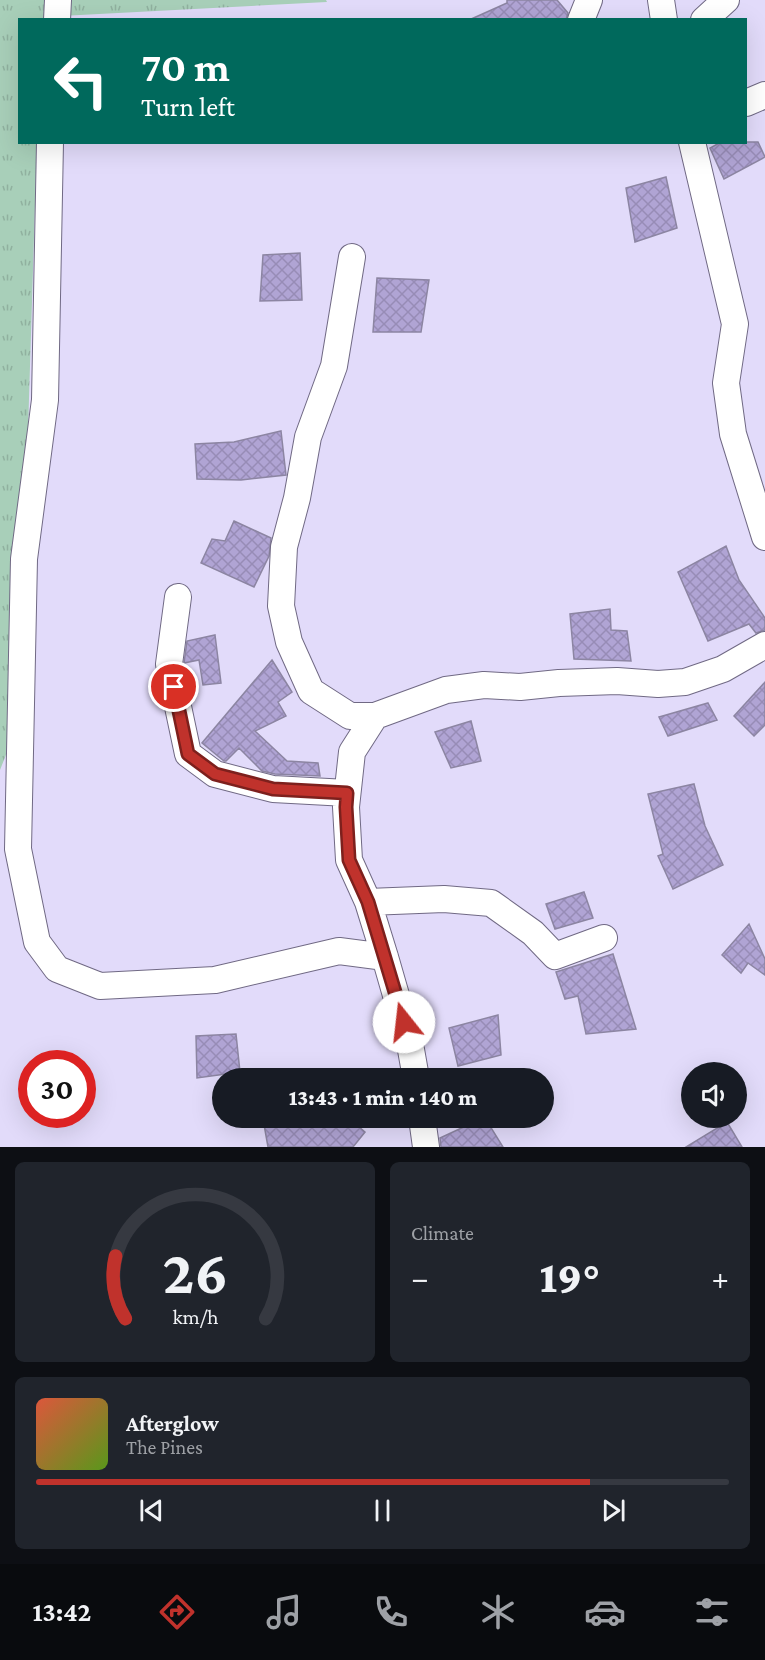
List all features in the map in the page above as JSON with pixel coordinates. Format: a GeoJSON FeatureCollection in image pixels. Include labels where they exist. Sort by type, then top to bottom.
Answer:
{"type":"FeatureCollection","features":[{"type":"Feature","properties":{"kind":"street"},"geometry":{"type":"LineString","coordinates":[[57,18],[58,0]]}},
{"type":"Feature","properties":{"kind":"street"},"geometry":{"type":"LineString","coordinates":[[582,18],[589,0]]}},
{"type":"Feature","properties":{"kind":"street"},"geometry":{"type":"LineString","coordinates":[[661,0],[664,18]]}},
{"type":"Feature","properties":{"kind":"street"},"geometry":{"type":"LineString","coordinates":[[706,18],[726,0]]}},
{"type":"Feature","properties":{"kind":"street"},"geometry":{"type":"LineString","coordinates":[[747,103],[765,95]]}},
{"type":"Feature","properties":{"kind":"street"},"geometry":{"type":"LineString","coordinates":[[50,144],[45,400],[24,559],[18,837],[18,849],[37,942],[57,969],[100,986],[215,980],[339,951],[385,957]]}},
{"type":"Feature","properties":{"kind":"street"},"geometry":{"type":"LineString","coordinates":[[692,144],[735,324],[726,383],[733,435],[765,537]]}},
{"type":"Feature","properties":{"kind":"street"},"geometry":{"type":"LineString","coordinates":[[352,257],[334,366],[308,437],[297,498],[284,547],[281,606],[289,642],[311,692],[350,716],[375,716],[446,690],[484,685],[520,687],[617,681],[658,684],[685,682],[723,669],[765,645]]}},
{"type":"Feature","properties":{"kind":"street"},"geometry":{"type":"LineString","coordinates":[[178,597],[169,664],[188,754],[215,774],[273,789],[347,793]]}},
{"type":"Feature","properties":{"kind":"street"},"geometry":{"type":"LineString","coordinates":[[375,716],[352,752],[346,807],[349,860],[368,902],[410,1044],[414,1068]]}},
{"type":"Feature","properties":{"kind":"street"},"geometry":{"type":"LineString","coordinates":[[368,902],[444,899],[491,903],[533,933],[555,956],[604,938]]}},
{"type":"Feature","properties":{"kind":"street"},"geometry":{"type":"LineString","coordinates":[[423,1128],[426,1147]]}},
{"type":"Feature","properties":{"kind":"green space"},"geometry":{"type":"Polygon","coordinates":[[[0,0],[326,0],[327,2],[61,16],[60,18],[18,18],[18,144],[40,144],[36,173],[19,722],[0,770],[0,0]]]}},
{"type":"Feature","properties":{"kind":"building"},"geometry":{"type":"Polygon","coordinates":[[[507,0],[557,0],[568,13],[567,18],[473,18],[507,3],[507,0]]]}},
{"type":"Feature","properties":{"kind":"building"},"geometry":{"type":"Polygon","coordinates":[[[758,142],[765,157],[724,179],[710,148],[717,144],[758,142]]]}},
{"type":"Feature","properties":{"kind":"building"},"geometry":{"type":"Polygon","coordinates":[[[666,177],[677,228],[635,242],[626,188],[666,177]]]}},
{"type":"Feature","properties":{"kind":"building"},"geometry":{"type":"Polygon","coordinates":[[[300,253],[302,300],[260,301],[263,255],[300,253]]]}},
{"type":"Feature","properties":{"kind":"building"},"geometry":{"type":"Polygon","coordinates":[[[377,278],[429,280],[421,332],[373,332],[377,278]]]}},
{"type":"Feature","properties":{"kind":"building"},"geometry":{"type":"Polygon","coordinates":[[[281,431],[286,475],[241,480],[197,479],[195,444],[234,442],[281,431]]]}},
{"type":"Feature","properties":{"kind":"building"},"geometry":{"type":"Polygon","coordinates":[[[234,521],[271,538],[269,556],[254,587],[201,563],[212,539],[225,541],[234,521]]]}},
{"type":"Feature","properties":{"kind":"building"},"geometry":{"type":"Polygon","coordinates":[[[726,546],[739,580],[765,618],[765,630],[756,633],[749,624],[708,641],[678,572],[726,546]]]}},
{"type":"Feature","properties":{"kind":"building"},"geometry":{"type":"Polygon","coordinates":[[[610,609],[611,630],[627,631],[631,661],[574,659],[570,614],[610,609]]]}},
{"type":"Feature","properties":{"kind":"building"},"geometry":{"type":"Polygon","coordinates":[[[215,635],[221,683],[203,685],[199,660],[184,663],[187,641],[215,635]]]}},
{"type":"Feature","properties":{"kind":"building"},"geometry":{"type":"Polygon","coordinates":[[[272,660],[292,692],[278,702],[286,716],[255,731],[287,761],[318,763],[320,776],[275,774],[262,771],[239,748],[224,761],[202,743],[272,660]]]}},
{"type":"Feature","properties":{"kind":"building"},"geometry":{"type":"Polygon","coordinates":[[[765,682],[765,725],[754,736],[734,716],[765,682]]]}},
{"type":"Feature","properties":{"kind":"building"},"geometry":{"type":"Polygon","coordinates":[[[708,703],[717,720],[668,736],[659,717],[708,703]]]}},
{"type":"Feature","properties":{"kind":"building"},"geometry":{"type":"Polygon","coordinates":[[[471,721],[481,761],[451,768],[435,732],[471,721]]]}},
{"type":"Feature","properties":{"kind":"building"},"geometry":{"type":"Polygon","coordinates":[[[694,784],[705,826],[723,865],[673,889],[658,856],[663,854],[648,794],[694,784]]]}},
{"type":"Feature","properties":{"kind":"building"},"geometry":{"type":"Polygon","coordinates":[[[584,892],[593,918],[555,929],[546,904],[584,892]]]}},
{"type":"Feature","properties":{"kind":"building"},"geometry":{"type":"Polygon","coordinates":[[[749,924],[765,959],[765,975],[748,963],[741,973],[722,955],[749,924]]]}},
{"type":"Feature","properties":{"kind":"building"},"geometry":{"type":"Polygon","coordinates":[[[613,954],[636,1029],[586,1034],[578,996],[565,999],[556,972],[613,954]]]}},
{"type":"Feature","properties":{"kind":"building"},"geometry":{"type":"Polygon","coordinates":[[[498,1015],[501,1055],[458,1066],[449,1028],[498,1015]]]}},
{"type":"Feature","properties":{"kind":"building"},"geometry":{"type":"Polygon","coordinates":[[[236,1034],[240,1068],[212,1068],[212,1076],[197,1078],[196,1036],[236,1034]]]}},
{"type":"Feature","properties":{"kind":"building"},"geometry":{"type":"Polygon","coordinates":[[[265,1128],[360,1128],[365,1132],[353,1147],[268,1147],[265,1128]]]}},
{"type":"Feature","properties":{"kind":"building"},"geometry":{"type":"Polygon","coordinates":[[[462,1128],[491,1128],[503,1147],[441,1147],[440,1138],[462,1128]]]}},
{"type":"Feature","properties":{"kind":"building"},"geometry":{"type":"Polygon","coordinates":[[[717,1128],[731,1128],[742,1147],[686,1147],[717,1128]]]}},
{"type":"Feature","properties":{"kind":"route"},"geometry":{"type":"LineString","coordinates":[[174,687],[188,754],[215,774],[273,789],[347,793],[349,860],[368,902],[404,1022]]}}]}
